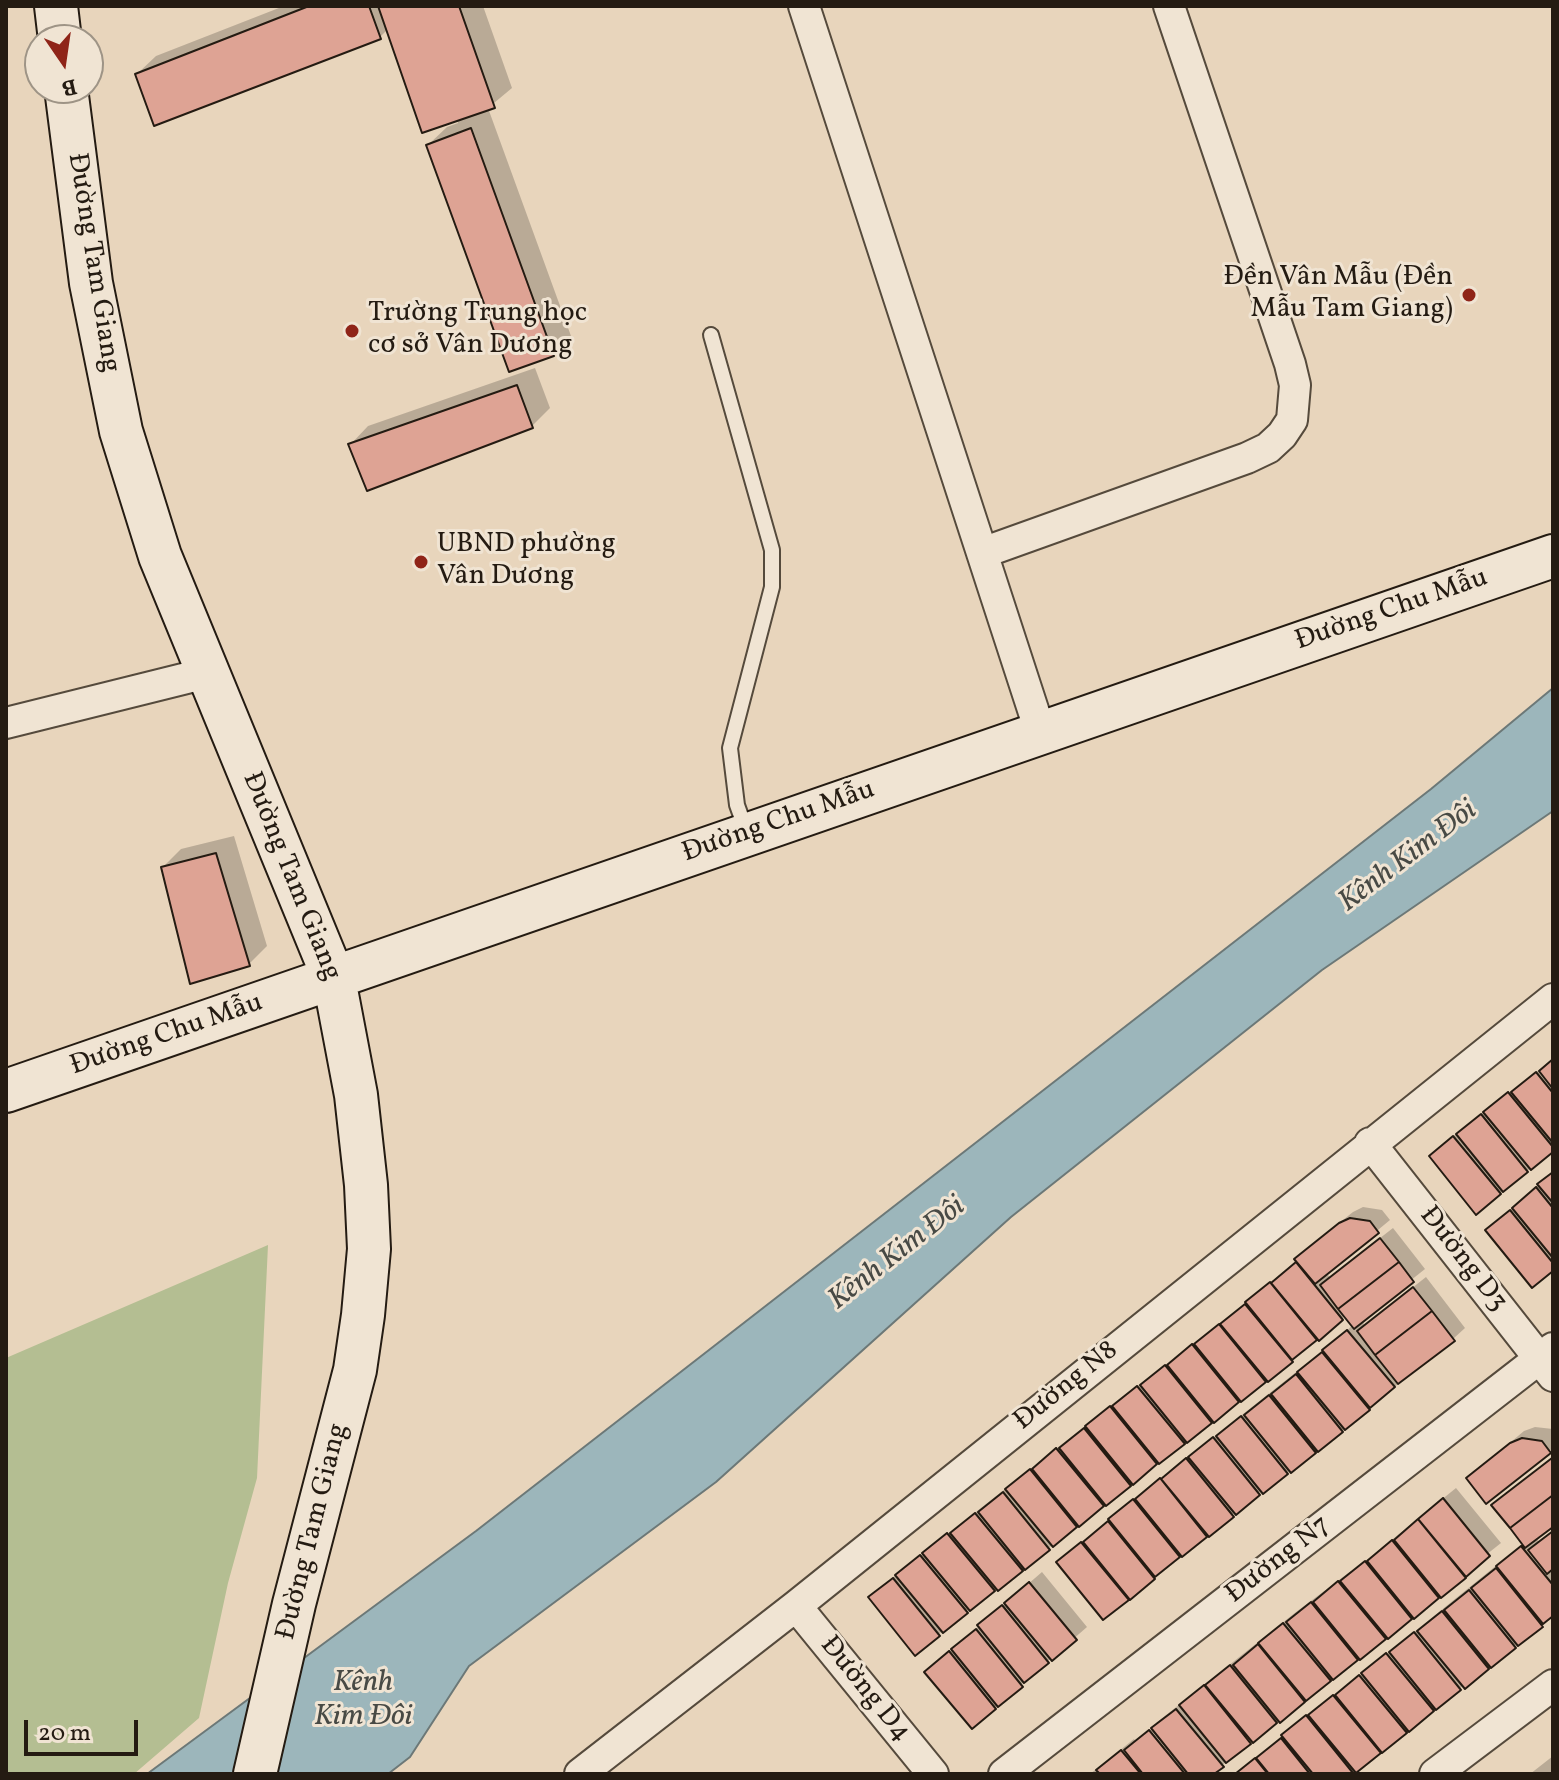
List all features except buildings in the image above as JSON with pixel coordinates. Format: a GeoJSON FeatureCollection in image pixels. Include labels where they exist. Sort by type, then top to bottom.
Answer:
{"type":"FeatureCollection","features":[{"type":"Feature","properties":{"kind":"main road","name":"Đường Tam Giang"},"geometry":{"type":"LineString","coordinates":[[68,104],[91,283],[121,431],[160,556],[334,979],[356,1095],[369,1249],[355,1370],[294,1604],[255,1774]]}},
{"type":"Feature","properties":{"kind":"main road","name":"Đường Chu Mẫu"},"geometry":{"type":"LineString","coordinates":[[6,1091],[1553,556]]}},
{"type":"Feature","properties":{"kind":"street"},"geometry":{"type":"LineString","coordinates":[[804,6],[1040,731]]}},
{"type":"Feature","properties":{"kind":"street"},"geometry":{"type":"LineString","coordinates":[[982,553],[1247,458],[1268,448],[1292,420],[1295,385],[1290,364],[1169,6]]}},
{"type":"Feature","properties":{"kind":"street"},"geometry":{"type":"LineString","coordinates":[[6,723],[207,673]]}},
{"type":"Feature","properties":{"kind":"street","name":"Đường N8"},"geometry":{"type":"LineString","coordinates":[[580,1774],[796,1606],[1553,999]]}},
{"type":"Feature","properties":{"kind":"street","name":"Đường D3"},"geometry":{"type":"LineString","coordinates":[[1370,1143],[1549,1361]]}},
{"type":"Feature","properties":{"kind":"street","name":"Đường N7"},"geometry":{"type":"LineString","coordinates":[[1004,1774],[1549,1361]]}},
{"type":"Feature","properties":{"kind":"street","name":"Đường D4"},"geometry":{"type":"LineString","coordinates":[[796,1606],[933,1774]]}},
{"type":"Feature","properties":{"kind":"street"},"geometry":{"type":"LineString","coordinates":[[1435,1774],[1553,1685]]}},
{"type":"Feature","properties":{"kind":"lane"},"geometry":{"type":"LineString","coordinates":[[711,335],[772,550],[772,587],[730,748],[737,805],[748,834]]}},
{"type":"Feature","properties":{"kind":"green space"},"geometry":{"type":"Polygon","coordinates":[[[268,1245],[257,1478],[228,1583],[199,1718],[134,1774],[6,1774],[6,1358],[268,1245]]]}},
{"type":"Feature","properties":{"kind":"water","name":"Kênh Kim Đôi"},"geometry":{"type":"Polygon","coordinates":[[[1553,688],[1553,811],[1322,970],[1011,1217],[716,1482],[469,1666],[410,1757],[388,1774],[147,1774],[476,1531],[1431,789],[1553,688]]]}},
{"type":"Feature","properties":{"kind":"place","name":"Đền Vân Mẫu (Đền Mẫu Tam Giang)"},"geometry":{"type":"Point","coordinates":[1469,295]}},
{"type":"Feature","properties":{"kind":"place","name":"Trường Trung học cơ sở Vân Dương"},"geometry":{"type":"Point","coordinates":[352,331]}},
{"type":"Feature","properties":{"kind":"place","name":"UBND phường Vân Dương"},"geometry":{"type":"Point","coordinates":[421,562]}}]}
